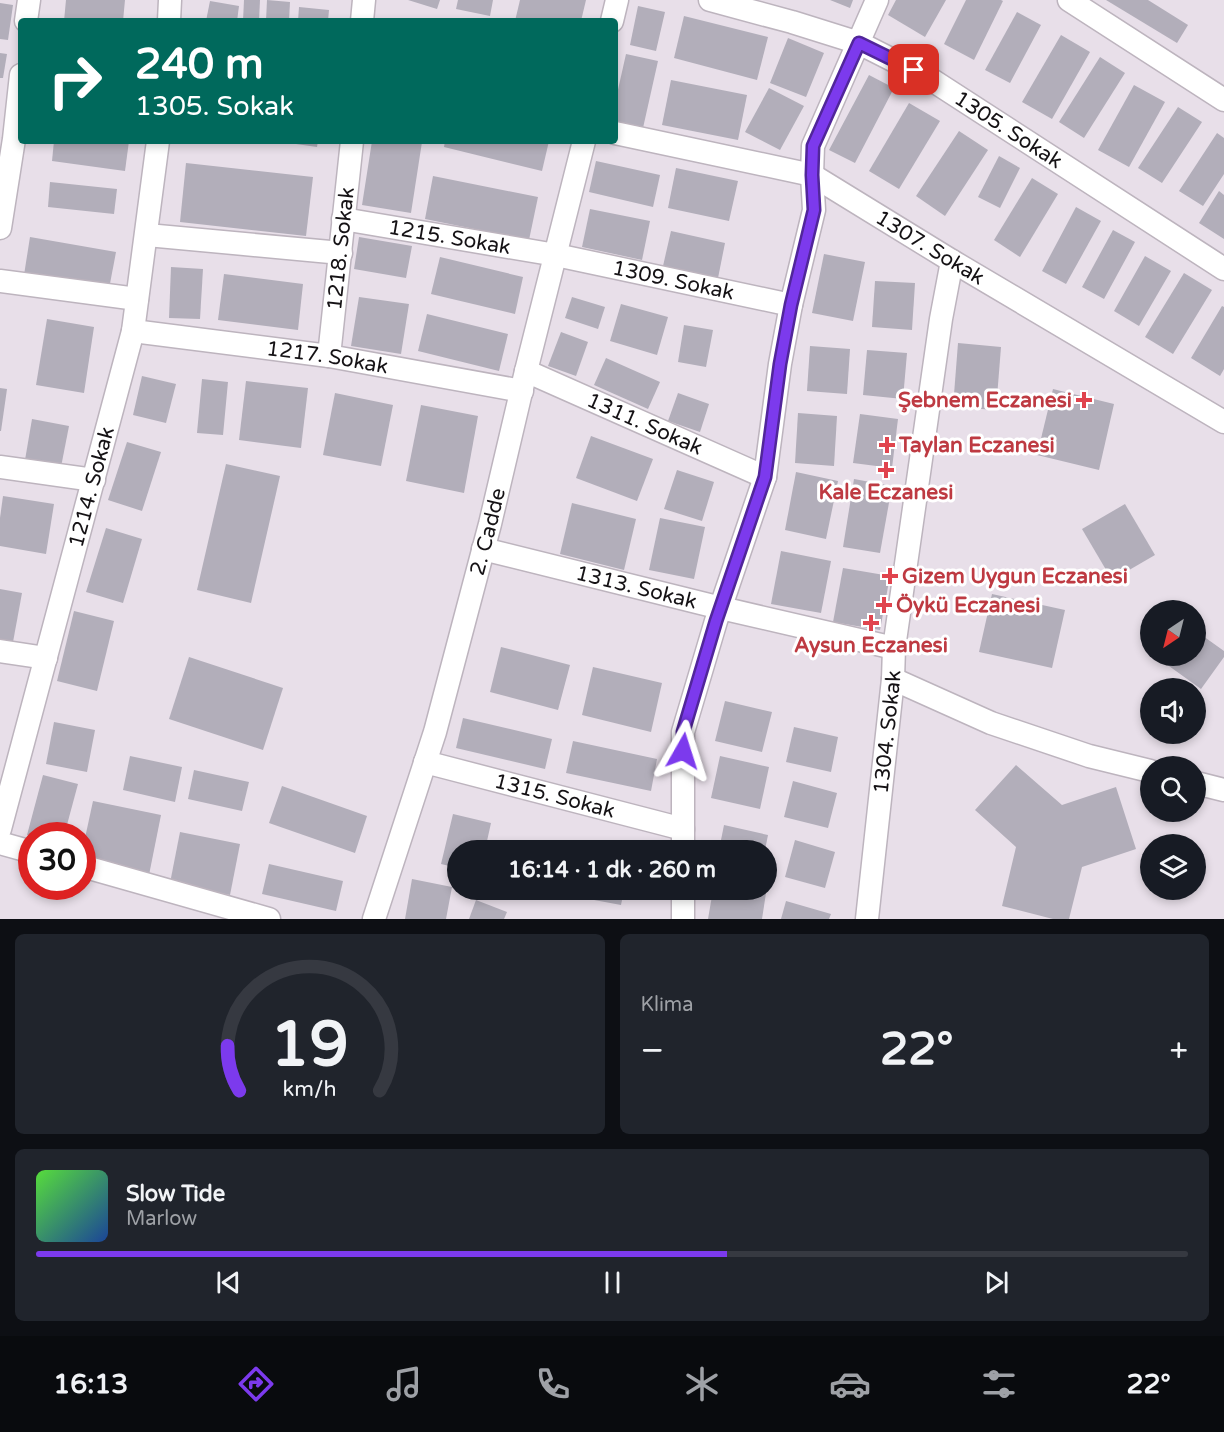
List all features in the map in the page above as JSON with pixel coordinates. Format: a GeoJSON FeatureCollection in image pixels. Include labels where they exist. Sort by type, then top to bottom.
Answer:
{"type":"FeatureCollection","features":[{"type":"Feature","properties":{"kind":"street"},"geometry":{"type":"LineString","coordinates":[[27,18],[29,0]]}},
{"type":"Feature","properties":{"kind":"street"},"geometry":{"type":"LineString","coordinates":[[169,18],[170,0]]}},
{"type":"Feature","properties":{"kind":"street"},"geometry":{"type":"LineString","coordinates":[[362,18],[363,0]]}},
{"type":"Feature","properties":{"kind":"street"},"geometry":{"type":"LineString","coordinates":[[613,18],[617,0]]}},
{"type":"Feature","properties":{"kind":"street","name":"1305. Sokak"},"geometry":{"type":"LineString","coordinates":[[710,0],[859,43],[932,80],[1224,269]]}},
{"type":"Feature","properties":{"kind":"street"},"geometry":{"type":"LineString","coordinates":[[683,840],[683,732],[765,477],[780,364],[791,305],[814,210],[813,146],[878,0]]}},
{"type":"Feature","properties":{"kind":"street"},"geometry":{"type":"LineString","coordinates":[[1069,0],[1224,100]]}},
{"type":"Feature","properties":{"kind":"street"},"geometry":{"type":"LineString","coordinates":[[0,228],[18,106]]}},
{"type":"Feature","properties":{"kind":"street","name":"1307. Sokak"},"geometry":{"type":"LineString","coordinates":[[618,134],[812,175],[952,261],[1221,415]]}},
{"type":"Feature","properties":{"kind":"street","name":"1214. Sokak"},"geometry":{"type":"LineString","coordinates":[[0,829],[133,331],[158,144]]}},
{"type":"Feature","properties":{"kind":"street","name":"1218. Sokak"},"geometry":{"type":"LineString","coordinates":[[329,356],[352,144]]}},
{"type":"Feature","properties":{"kind":"street","name":"2. Cadde"},"geometry":{"type":"LineString","coordinates":[[374,919],[435,732],[483,549],[583,144]]}},
{"type":"Feature","properties":{"kind":"street","name":"1215. Sokak"},"geometry":{"type":"LineString","coordinates":[[343,219],[555,255]]}},
{"type":"Feature","properties":{"kind":"street"},"geometry":{"type":"LineString","coordinates":[[147,235],[341,253]]}},
{"type":"Feature","properties":{"kind":"street","name":"1309. Sokak"},"geometry":{"type":"LineString","coordinates":[[555,255],[791,305]]}},
{"type":"Feature","properties":{"kind":"street","name":"1304. Sokak"},"geometry":{"type":"LineString","coordinates":[[867,919],[894,648],[941,319],[952,261]]}},
{"type":"Feature","properties":{"kind":"street"},"geometry":{"type":"LineString","coordinates":[[0,281],[137,299]]}},
{"type":"Feature","properties":{"kind":"street","name":"1217. Sokak"},"geometry":{"type":"LineString","coordinates":[[133,331],[524,381]]}},
{"type":"Feature","properties":{"kind":"street","name":"1311. Sokak"},"geometry":{"type":"LineString","coordinates":[[524,381],[765,477]]}},
{"type":"Feature","properties":{"kind":"street"},"geometry":{"type":"LineString","coordinates":[[0,467],[94,480]]}},
{"type":"Feature","properties":{"kind":"street","name":"1313. Sokak"},"geometry":{"type":"LineString","coordinates":[[483,549],[894,648]]}},
{"type":"Feature","properties":{"kind":"street"},"geometry":{"type":"LineString","coordinates":[[0,651],[46,658]]}},
{"type":"Feature","properties":{"kind":"street"},"geometry":{"type":"LineString","coordinates":[[892,679],[991,723],[1089,756],[1140,769]]}},
{"type":"Feature","properties":{"kind":"street","name":"1315. Sokak"},"geometry":{"type":"LineString","coordinates":[[425,762],[683,840]]}},
{"type":"Feature","properties":{"kind":"street"},"geometry":{"type":"LineString","coordinates":[[1206,786],[1224,790]]}},
{"type":"Feature","properties":{"kind":"street"},"geometry":{"type":"LineString","coordinates":[[0,843],[18,848]]}},
{"type":"Feature","properties":{"kind":"street"},"geometry":{"type":"LineString","coordinates":[[96,870],[269,919]]}},
{"type":"Feature","properties":{"kind":"street"},"geometry":{"type":"LineString","coordinates":[[683,900],[683,919]]}},
{"type":"Feature","properties":{"kind":"building"},"geometry":{"type":"Polygon","coordinates":[[[66,0],[125,0],[123,18],[64,18],[66,0]]]}},
{"type":"Feature","properties":{"kind":"building"},"geometry":{"type":"Polygon","coordinates":[[[244,0],[260,0],[259,18],[243,18],[244,0]]]}},
{"type":"Feature","properties":{"kind":"building"},"geometry":{"type":"Polygon","coordinates":[[[267,0],[290,2],[289,18],[266,18],[267,0]]]}},
{"type":"Feature","properties":{"kind":"building"},"geometry":{"type":"Polygon","coordinates":[[[408,0],[440,0],[437,9],[408,0]]]}},
{"type":"Feature","properties":{"kind":"building"},"geometry":{"type":"Polygon","coordinates":[[[458,0],[493,0],[490,16],[456,9],[458,0]]]}},
{"type":"Feature","properties":{"kind":"building"},"geometry":{"type":"Polygon","coordinates":[[[520,0],[586,0],[582,18],[516,18],[520,0]]]}},
{"type":"Feature","properties":{"kind":"building"},"geometry":{"type":"Polygon","coordinates":[[[830,0],[853,0],[850,8],[830,0]]]}},
{"type":"Feature","properties":{"kind":"building"},"geometry":{"type":"Polygon","coordinates":[[[896,0],[946,0],[925,37],[888,15],[896,0]]]}},
{"type":"Feature","properties":{"kind":"building"},"geometry":{"type":"Polygon","coordinates":[[[966,0],[1003,1],[974,60],[944,44],[966,0]]]}},
{"type":"Feature","properties":{"kind":"building"},"geometry":{"type":"Polygon","coordinates":[[[1106,0],[1148,0],[1188,25],[1177,43],[1106,0]]]}},
{"type":"Feature","properties":{"kind":"building"},"geometry":{"type":"Polygon","coordinates":[[[210,1],[239,6],[237,18],[207,18],[210,1]]]}},
{"type":"Feature","properties":{"kind":"building"},"geometry":{"type":"Polygon","coordinates":[[[0,3],[13,5],[8,40],[0,39],[0,3]]]}},
{"type":"Feature","properties":{"kind":"building"},"geometry":{"type":"Polygon","coordinates":[[[638,6],[665,12],[656,51],[630,45],[638,6]]]}},
{"type":"Feature","properties":{"kind":"building"},"geometry":{"type":"Polygon","coordinates":[[[299,7],[329,10],[328,18],[298,18],[299,7]]]}},
{"type":"Feature","properties":{"kind":"building"},"geometry":{"type":"Polygon","coordinates":[[[1017,12],[1041,25],[1010,83],[985,70],[1017,12]]]}},
{"type":"Feature","properties":{"kind":"building"},"geometry":{"type":"Polygon","coordinates":[[[684,16],[768,37],[757,80],[674,58],[684,16]]]}},
{"type":"Feature","properties":{"kind":"building"},"geometry":{"type":"Polygon","coordinates":[[[1061,35],[1090,52],[1052,119],[1022,102],[1061,35]]]}},
{"type":"Feature","properties":{"kind":"building"},"geometry":{"type":"Polygon","coordinates":[[[788,38],[824,53],[806,97],[770,83],[788,38]]]}},
{"type":"Feature","properties":{"kind":"building"},"geometry":{"type":"Polygon","coordinates":[[[0,53],[7,54],[3,78],[0,78],[0,53]]]}},
{"type":"Feature","properties":{"kind":"building"},"geometry":{"type":"Polygon","coordinates":[[[626,54],[658,61],[643,128],[618,123],[618,90],[626,54]]]}},
{"type":"Feature","properties":{"kind":"building"},"geometry":{"type":"Polygon","coordinates":[[[1100,57],[1125,73],[1084,138],[1059,122],[1100,57]]]}},
{"type":"Feature","properties":{"kind":"building"},"geometry":{"type":"Polygon","coordinates":[[[869,75],[894,88],[855,163],[829,150],[869,75]]]}},
{"type":"Feature","properties":{"kind":"building"},"geometry":{"type":"Polygon","coordinates":[[[671,80],[747,95],[738,140],[662,125],[671,80]]]}},
{"type":"Feature","properties":{"kind":"building"},"geometry":{"type":"Polygon","coordinates":[[[1134,85],[1165,102],[1129,167],[1098,150],[1134,85]]]}},
{"type":"Feature","properties":{"kind":"building"},"geometry":{"type":"Polygon","coordinates":[[[769,88],[804,106],[780,150],[745,132],[769,88]]]}},
{"type":"Feature","properties":{"kind":"building"},"geometry":{"type":"Polygon","coordinates":[[[909,103],[940,121],[899,189],[869,171],[909,103]]]}},
{"type":"Feature","properties":{"kind":"building"},"geometry":{"type":"Polygon","coordinates":[[[1178,107],[1202,122],[1162,183],[1138,168],[1178,107]]]}},
{"type":"Feature","properties":{"kind":"building"},"geometry":{"type":"Polygon","coordinates":[[[959,131],[988,150],[945,216],[916,196],[959,131]]]}},
{"type":"Feature","properties":{"kind":"building"},"geometry":{"type":"Polygon","coordinates":[[[1217,133],[1224,138],[1224,174],[1203,206],[1179,191],[1217,133]]]}},
{"type":"Feature","properties":{"kind":"building"},"geometry":{"type":"Polygon","coordinates":[[[54,144],[129,144],[125,171],[52,161],[54,144]]]}},
{"type":"Feature","properties":{"kind":"building"},"geometry":{"type":"Polygon","coordinates":[[[296,144],[318,144],[317,147],[296,144]]]}},
{"type":"Feature","properties":{"kind":"building"},"geometry":{"type":"Polygon","coordinates":[[[372,144],[422,144],[411,213],[362,205],[372,144]]]}},
{"type":"Feature","properties":{"kind":"building"},"geometry":{"type":"Polygon","coordinates":[[[444,144],[548,144],[542,171],[444,147],[444,144]]]}},
{"type":"Feature","properties":{"kind":"building"},"geometry":{"type":"Polygon","coordinates":[[[999,156],[1020,168],[1000,208],[978,197],[999,156]]]}},
{"type":"Feature","properties":{"kind":"building"},"geometry":{"type":"Polygon","coordinates":[[[596,161],[660,175],[653,207],[589,192],[596,161]]]}},
{"type":"Feature","properties":{"kind":"building"},"geometry":{"type":"Polygon","coordinates":[[[186,163],[313,177],[306,236],[180,222],[186,163]]]}},
{"type":"Feature","properties":{"kind":"building"},"geometry":{"type":"Polygon","coordinates":[[[676,168],[738,181],[729,221],[668,208],[676,168]]]}},
{"type":"Feature","properties":{"kind":"building"},"geometry":{"type":"Polygon","coordinates":[[[433,176],[538,197],[529,240],[425,219],[433,176]]]}},
{"type":"Feature","properties":{"kind":"building"},"geometry":{"type":"Polygon","coordinates":[[[1032,178],[1058,194],[1020,257],[994,240],[1032,178]]]}},
{"type":"Feature","properties":{"kind":"building"},"geometry":{"type":"Polygon","coordinates":[[[50,182],[117,189],[114,214],[48,207],[50,182]]]}},
{"type":"Feature","properties":{"kind":"building"},"geometry":{"type":"Polygon","coordinates":[[[1219,191],[1224,195],[1224,239],[1199,223],[1219,191]]]}},
{"type":"Feature","properties":{"kind":"building"},"geometry":{"type":"Polygon","coordinates":[[[1076,207],[1101,221],[1066,284],[1042,271],[1076,207]]]}},
{"type":"Feature","properties":{"kind":"building"},"geometry":{"type":"Polygon","coordinates":[[[590,209],[650,221],[642,260],[582,247],[590,209]]]}},
{"type":"Feature","properties":{"kind":"building"},"geometry":{"type":"Polygon","coordinates":[[[1113,230],[1135,242],[1104,299],[1082,287],[1113,230]]]}},
{"type":"Feature","properties":{"kind":"building"},"geometry":{"type":"Polygon","coordinates":[[[671,231],[725,243],[718,278],[663,266],[671,231]]]}},
{"type":"Feature","properties":{"kind":"building"},"geometry":{"type":"Polygon","coordinates":[[[30,237],[116,252],[109,289],[24,275],[30,237]]]}},
{"type":"Feature","properties":{"kind":"building"},"geometry":{"type":"Polygon","coordinates":[[[359,237],[412,246],[406,278],[354,269],[359,237]]]}},
{"type":"Feature","properties":{"kind":"building"},"geometry":{"type":"Polygon","coordinates":[[[824,254],[865,262],[853,321],[812,313],[824,254]]]}},
{"type":"Feature","properties":{"kind":"building"},"geometry":{"type":"Polygon","coordinates":[[[1145,256],[1171,271],[1139,326],[1114,311],[1145,256]]]}},
{"type":"Feature","properties":{"kind":"building"},"geometry":{"type":"Polygon","coordinates":[[[440,257],[523,277],[515,314],[431,294],[440,257]]]}},
{"type":"Feature","properties":{"kind":"building"},"geometry":{"type":"Polygon","coordinates":[[[171,267],[203,269],[200,319],[169,318],[171,267]]]}},
{"type":"Feature","properties":{"kind":"building"},"geometry":{"type":"Polygon","coordinates":[[[1184,273],[1212,290],[1173,354],[1145,337],[1184,273]]]}},
{"type":"Feature","properties":{"kind":"building"},"geometry":{"type":"Polygon","coordinates":[[[224,274],[303,284],[298,330],[218,320],[224,274]]]}},
{"type":"Feature","properties":{"kind":"building"},"geometry":{"type":"Polygon","coordinates":[[[875,281],[915,283],[912,330],[872,327],[875,281]]]}},
{"type":"Feature","properties":{"kind":"building"},"geometry":{"type":"Polygon","coordinates":[[[359,297],[409,304],[401,354],[351,346],[359,297]]]}},
{"type":"Feature","properties":{"kind":"building"},"geometry":{"type":"Polygon","coordinates":[[[572,297],[605,307],[598,329],[565,318],[572,297]]]}},
{"type":"Feature","properties":{"kind":"building"},"geometry":{"type":"Polygon","coordinates":[[[621,304],[668,317],[657,355],[610,341],[621,304]]]}},
{"type":"Feature","properties":{"kind":"building"},"geometry":{"type":"Polygon","coordinates":[[[1222,306],[1224,307],[1224,369],[1220,376],[1191,358],[1222,306]]]}},
{"type":"Feature","properties":{"kind":"building"},"geometry":{"type":"Polygon","coordinates":[[[427,314],[508,334],[499,371],[418,351],[427,314]]]}},
{"type":"Feature","properties":{"kind":"building"},"geometry":{"type":"Polygon","coordinates":[[[47,319],[94,327],[84,393],[36,385],[47,319]]]}},
{"type":"Feature","properties":{"kind":"building"},"geometry":{"type":"Polygon","coordinates":[[[684,325],[713,330],[706,367],[678,362],[684,325]]]}},
{"type":"Feature","properties":{"kind":"building"},"geometry":{"type":"Polygon","coordinates":[[[561,332],[588,342],[576,376],[548,366],[561,332]]]}},
{"type":"Feature","properties":{"kind":"building"},"geometry":{"type":"Polygon","coordinates":[[[958,343],[1001,347],[996,410],[953,407],[958,343]]]}},
{"type":"Feature","properties":{"kind":"building"},"geometry":{"type":"Polygon","coordinates":[[[810,346],[850,349],[847,394],[807,391],[810,346]]]}},
{"type":"Feature","properties":{"kind":"building"},"geometry":{"type":"Polygon","coordinates":[[[867,350],[907,353],[903,399],[863,395],[867,350]]]}},
{"type":"Feature","properties":{"kind":"building"},"geometry":{"type":"Polygon","coordinates":[[[606,358],[660,382],[648,409],[594,385],[606,358]]]}},
{"type":"Feature","properties":{"kind":"building"},"geometry":{"type":"Polygon","coordinates":[[[142,376],[176,384],[166,423],[133,415],[142,376]]]}},
{"type":"Feature","properties":{"kind":"building"},"geometry":{"type":"Polygon","coordinates":[[[202,379],[228,382],[223,435],[197,433],[202,379]]]}},
{"type":"Feature","properties":{"kind":"building"},"geometry":{"type":"Polygon","coordinates":[[[246,381],[308,388],[301,448],[239,440],[246,381]]]}},
{"type":"Feature","properties":{"kind":"building"},"geometry":{"type":"Polygon","coordinates":[[[0,388],[7,389],[1,431],[0,431],[0,388]]]}},
{"type":"Feature","properties":{"kind":"building"},"geometry":{"type":"Polygon","coordinates":[[[1053,389],[1114,404],[1099,470],[1037,455],[1053,389]]]}},
{"type":"Feature","properties":{"kind":"building"},"geometry":{"type":"Polygon","coordinates":[[[335,393],[393,405],[381,466],[323,455],[335,393]]]}},
{"type":"Feature","properties":{"kind":"building"},"geometry":{"type":"Polygon","coordinates":[[[678,393],[709,404],[700,432],[668,421],[678,393]]]}},
{"type":"Feature","properties":{"kind":"building"},"geometry":{"type":"Polygon","coordinates":[[[421,405],[478,416],[464,493],[406,481],[421,405]]]}},
{"type":"Feature","properties":{"kind":"building"},"geometry":{"type":"Polygon","coordinates":[[[798,413],[837,416],[834,466],[795,463],[798,413]]]}},
{"type":"Feature","properties":{"kind":"building"},"geometry":{"type":"Polygon","coordinates":[[[860,414],[898,419],[892,468],[853,463],[860,414]]]}},
{"type":"Feature","properties":{"kind":"building"},"geometry":{"type":"Polygon","coordinates":[[[32,419],[69,426],[61,467],[25,460],[32,419]]]}},
{"type":"Feature","properties":{"kind":"building"},"geometry":{"type":"Polygon","coordinates":[[[591,436],[653,459],[637,501],[576,478],[591,436]]]}},
{"type":"Feature","properties":{"kind":"building"},"geometry":{"type":"Polygon","coordinates":[[[127,442],[161,452],[142,511],[108,500],[127,442]]]}},
{"type":"Feature","properties":{"kind":"building"},"geometry":{"type":"Polygon","coordinates":[[[226,464],[280,476],[251,603],[197,590],[226,464]]]}},
{"type":"Feature","properties":{"kind":"building"},"geometry":{"type":"Polygon","coordinates":[[[677,470],[714,482],[702,521],[664,509],[677,470]]]}},
{"type":"Feature","properties":{"kind":"building"},"geometry":{"type":"Polygon","coordinates":[[[796,472],[838,481],[826,539],[785,530],[796,472]]]}},
{"type":"Feature","properties":{"kind":"building"},"geometry":{"type":"Polygon","coordinates":[[[854,479],[892,486],[880,553],[843,547],[854,479]]]}},
{"type":"Feature","properties":{"kind":"building"},"geometry":{"type":"Polygon","coordinates":[[[3,496],[54,504],[46,554],[0,546],[3,496]]]}},
{"type":"Feature","properties":{"kind":"building"},"geometry":{"type":"Polygon","coordinates":[[[572,503],[636,519],[624,570],[560,554],[572,503]]]}},
{"type":"Feature","properties":{"kind":"building"},"geometry":{"type":"Polygon","coordinates":[[[1125,504],[1155,555],[1112,580],[1082,529],[1125,504]]]}},
{"type":"Feature","properties":{"kind":"building"},"geometry":{"type":"Polygon","coordinates":[[[660,518],[705,527],[694,579],[649,570],[660,518]]]}},
{"type":"Feature","properties":{"kind":"building"},"geometry":{"type":"Polygon","coordinates":[[[106,528],[142,539],[123,603],[86,592],[106,528]]]}},
{"type":"Feature","properties":{"kind":"building"},"geometry":{"type":"Polygon","coordinates":[[[781,551],[831,561],[821,613],[771,604],[781,551]]]}},
{"type":"Feature","properties":{"kind":"building"},"geometry":{"type":"Polygon","coordinates":[[[843,568],[890,576],[880,630],[833,622],[843,568]]]}},
{"type":"Feature","properties":{"kind":"building"},"geometry":{"type":"Polygon","coordinates":[[[0,589],[22,593],[13,642],[0,639],[0,589]]]}},
{"type":"Feature","properties":{"kind":"building"},"geometry":{"type":"Polygon","coordinates":[[[992,594],[1065,610],[1052,668],[979,652],[992,594]]]}},
{"type":"Feature","properties":{"kind":"building"},"geometry":{"type":"Polygon","coordinates":[[[74,611],[114,621],[97,691],[57,681],[74,611]]]}},
{"type":"Feature","properties":{"kind":"building"},"geometry":{"type":"Polygon","coordinates":[[[1206,638],[1224,651],[1224,657],[1206,682],[1206,678],[1186,678],[1169,666],[1206,666],[1206,638]]]}},
{"type":"Feature","properties":{"kind":"building"},"geometry":{"type":"Polygon","coordinates":[[[501,647],[570,665],[558,710],[490,692],[501,647]]]}},
{"type":"Feature","properties":{"kind":"building"},"geometry":{"type":"Polygon","coordinates":[[[189,657],[283,688],[263,750],[169,719],[189,657]]]}},
{"type":"Feature","properties":{"kind":"building"},"geometry":{"type":"Polygon","coordinates":[[[593,667],[662,683],[651,732],[582,715],[593,667]]]}},
{"type":"Feature","properties":{"kind":"building"},"geometry":{"type":"Polygon","coordinates":[[[725,701],[772,712],[762,752],[715,741],[725,701]]]}},
{"type":"Feature","properties":{"kind":"building"},"geometry":{"type":"Polygon","coordinates":[[[463,718],[552,739],[545,769],[456,748],[463,718]]]}},
{"type":"Feature","properties":{"kind":"building"},"geometry":{"type":"Polygon","coordinates":[[[54,722],[95,730],[87,772],[46,764],[54,722]]]}},
{"type":"Feature","properties":{"kind":"building"},"geometry":{"type":"Polygon","coordinates":[[[794,727],[838,737],[831,772],[786,762],[794,727]]]}},
{"type":"Feature","properties":{"kind":"building"},"geometry":{"type":"Polygon","coordinates":[[[573,741],[657,759],[651,791],[566,773],[573,741]]]}},
{"type":"Feature","properties":{"kind":"building"},"geometry":{"type":"Polygon","coordinates":[[[130,756],[182,767],[175,802],[123,790],[130,756]]]}},
{"type":"Feature","properties":{"kind":"building"},"geometry":{"type":"Polygon","coordinates":[[[720,756],[769,767],[760,809],[711,798],[720,756]]]}},
{"type":"Feature","properties":{"kind":"building"},"geometry":{"type":"Polygon","coordinates":[[[1016,765],[1062,805],[1116,787],[1136,849],[1082,867],[1069,919],[1053,919],[1002,906],[1016,847],[975,810],[1016,765]]]}},
{"type":"Feature","properties":{"kind":"building"},"geometry":{"type":"Polygon","coordinates":[[[194,770],[249,782],[242,811],[188,799],[194,770]]]}},
{"type":"Feature","properties":{"kind":"building"},"geometry":{"type":"Polygon","coordinates":[[[43,775],[78,784],[68,822],[30,822],[43,775]]]}},
{"type":"Feature","properties":{"kind":"building"},"geometry":{"type":"Polygon","coordinates":[[[793,781],[837,793],[828,828],[784,817],[793,781]]]}},
{"type":"Feature","properties":{"kind":"building"},"geometry":{"type":"Polygon","coordinates":[[[282,786],[367,816],[355,853],[269,823],[282,786]]]}},
{"type":"Feature","properties":{"kind":"building"},"geometry":{"type":"Polygon","coordinates":[[[93,801],[161,815],[149,875],[96,864],[96,822],[88,822],[93,801]]]}},
{"type":"Feature","properties":{"kind":"building"},"geometry":{"type":"Polygon","coordinates":[[[453,814],[491,823],[487,840],[447,840],[447,865],[441,864],[453,814]]]}},
{"type":"Feature","properties":{"kind":"building"},"geometry":{"type":"Polygon","coordinates":[[[724,825],[768,835],[767,840],[721,840],[724,825]]]}},
{"type":"Feature","properties":{"kind":"building"},"geometry":{"type":"Polygon","coordinates":[[[180,832],[240,844],[230,895],[170,883],[180,832]]]}},
{"type":"Feature","properties":{"kind":"building"},"geometry":{"type":"Polygon","coordinates":[[[795,840],[835,852],[825,888],[785,877],[795,840]]]}},
{"type":"Feature","properties":{"kind":"building"},"geometry":{"type":"Polygon","coordinates":[[[269,864],[343,881],[336,911],[262,894],[269,864]]]}},
{"type":"Feature","properties":{"kind":"building"},"geometry":{"type":"Polygon","coordinates":[[[412,879],[447,886],[447,900],[450,900],[446,919],[405,919],[412,879]]]}},
{"type":"Feature","properties":{"kind":"building"},"geometry":{"type":"Polygon","coordinates":[[[476,900],[507,912],[504,919],[469,919],[476,900]]]}},
{"type":"Feature","properties":{"kind":"building"},"geometry":{"type":"Polygon","coordinates":[[[594,900],[622,900],[621,905],[594,900]]]}},
{"type":"Feature","properties":{"kind":"building"},"geometry":{"type":"Polygon","coordinates":[[[711,900],[765,900],[762,919],[708,919],[711,900]]]}},
{"type":"Feature","properties":{"kind":"building"},"geometry":{"type":"Polygon","coordinates":[[[786,901],[831,914],[829,919],[781,919],[786,901]]]}},
{"type":"Feature","properties":{"kind":"place","name":"Şebnem Eczanesi"},"geometry":{"type":"Point","coordinates":[1084,400]}},
{"type":"Feature","properties":{"kind":"place","name":"Taylan Eczanesi"},"geometry":{"type":"Point","coordinates":[887,445]}},
{"type":"Feature","properties":{"kind":"place","name":"Kale Eczanesi"},"geometry":{"type":"Point","coordinates":[886,470]}},
{"type":"Feature","properties":{"kind":"place","name":"Gizem Uygun Eczanesi"},"geometry":{"type":"Point","coordinates":[890,576]}},
{"type":"Feature","properties":{"kind":"place","name":"Öykü Eczanesi"},"geometry":{"type":"Point","coordinates":[884,605]}},
{"type":"Feature","properties":{"kind":"place","name":"Aysun Eczanesi"},"geometry":{"type":"Point","coordinates":[871,623]}},
{"type":"Feature","properties":{"kind":"route"},"geometry":{"type":"LineString","coordinates":[[683,751],[683,732],[716,621],[765,477],[780,364],[791,305],[814,210],[813,146],[859,43],[914,70]]}}]}
